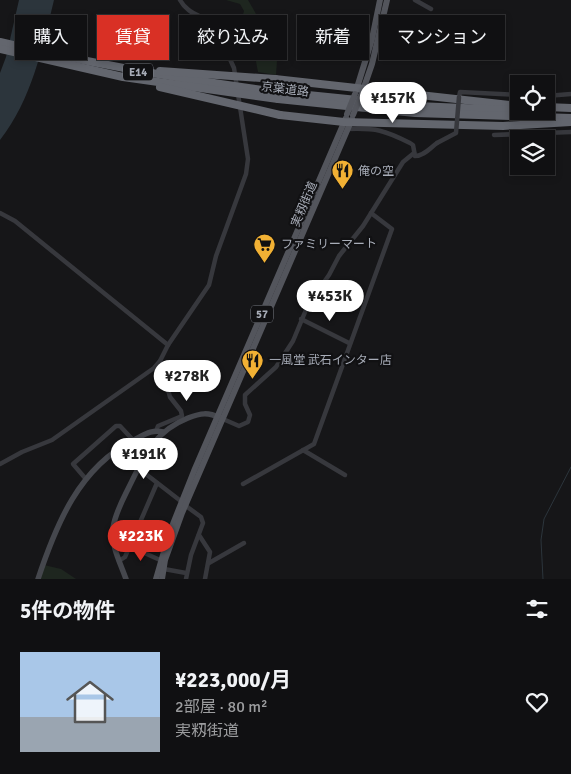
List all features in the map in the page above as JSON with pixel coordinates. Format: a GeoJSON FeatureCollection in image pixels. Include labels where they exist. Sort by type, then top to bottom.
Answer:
{"type":"FeatureCollection","features":[{"type":"Feature","properties":{"kind":"highway","name":"京葉道路"},"geometry":{"type":"LineString","coordinates":[[0,42],[71,62]]}},
{"type":"Feature","properties":{"kind":"highway","name":"京葉道路"},"geometry":{"type":"LineString","coordinates":[[0,49],[278,96],[415,113],[571,118]]}},
{"type":"Feature","properties":{"kind":"highway"},"geometry":{"type":"LineString","coordinates":[[71,62],[181,74],[275,79],[359,91],[510,105]]}},
{"type":"Feature","properties":{"kind":"highway"},"geometry":{"type":"LineString","coordinates":[[71,62],[280,115],[348,120],[502,126],[571,122]]}},
{"type":"Feature","properties":{"kind":"highway","name":"京葉道路"},"geometry":{"type":"LineString","coordinates":[[278,96],[417,106],[510,110]]}},
{"type":"Feature","properties":{"kind":"highway"},"geometry":{"type":"LineString","coordinates":[[555,108],[571,110]]}},
{"type":"Feature","properties":{"kind":"highway"},"geometry":{"type":"LineString","coordinates":[[555,111],[571,110]]}},
{"type":"Feature","properties":{"kind":"main road","name":"実籾街道"},"geometry":{"type":"LineString","coordinates":[[359,91],[380,0]]}},
{"type":"Feature","properties":{"kind":"main road","name":"実籾街道"},"geometry":{"type":"LineString","coordinates":[[156,579],[160,560],[372,64],[387,0]]}},
{"type":"Feature","properties":{"kind":"main road","name":"実籾街道"},"geometry":{"type":"LineString","coordinates":[[162,579],[173,536],[184,504]]}},
{"type":"Feature","properties":{"kind":"street"},"geometry":{"type":"LineString","coordinates":[[0,464],[22,452],[52,440],[113,395],[145,375],[160,361],[168,345],[209,285],[216,256],[243,185],[248,159],[234,68],[215,26],[210,21],[187,10],[180,0]]}},
{"type":"Feature","properties":{"kind":"street"},"geometry":{"type":"LineString","coordinates":[[415,0],[431,9]]}},
{"type":"Feature","properties":{"kind":"street"},"geometry":{"type":"LineString","coordinates":[[348,120],[386,131],[413,145],[415,156],[420,156],[437,143],[456,133],[460,92],[510,95]]}},
{"type":"Feature","properties":{"kind":"street"},"geometry":{"type":"LineString","coordinates":[[555,95],[571,94]]}},
{"type":"Feature","properties":{"kind":"street"},"geometry":{"type":"LineString","coordinates":[[494,135],[571,132]]}},
{"type":"Feature","properties":{"kind":"street"},"geometry":{"type":"LineString","coordinates":[[38,579],[45,555],[72,498],[85,478],[124,445],[202,413],[239,426],[248,422],[250,415],[244,404],[245,395],[276,368],[293,342],[301,319],[339,256],[371,212],[403,162],[414,153]]}},
{"type":"Feature","properties":{"kind":"street"},"geometry":{"type":"LineString","coordinates":[[243,484],[314,444],[349,343],[392,229],[371,212]]}},
{"type":"Feature","properties":{"kind":"street"},"geometry":{"type":"LineString","coordinates":[[0,213],[15,221],[168,345]]}},
{"type":"Feature","properties":{"kind":"street"},"geometry":{"type":"LineString","coordinates":[[301,319],[349,343]]}},
{"type":"Feature","properties":{"kind":"street"},"geometry":{"type":"LineString","coordinates":[[126,579],[113,542],[114,520],[138,468],[160,431],[158,426],[182,416],[181,411],[170,397],[160,361]]}},
{"type":"Feature","properties":{"kind":"street"},"geometry":{"type":"LineString","coordinates":[[85,478],[73,464],[116,426],[120,426],[133,440]]}},
{"type":"Feature","properties":{"kind":"street"},"geometry":{"type":"LineString","coordinates":[[303,450],[346,475]]}},
{"type":"Feature","properties":{"kind":"street"},"geometry":{"type":"LineString","coordinates":[[138,468],[200,517],[203,523],[186,573],[186,579]]}},
{"type":"Feature","properties":{"kind":"street"},"geometry":{"type":"LineString","coordinates":[[119,561],[124,557],[157,483]]}},
{"type":"Feature","properties":{"kind":"street"},"geometry":{"type":"LineString","coordinates":[[199,535],[210,549],[205,579]]}},
{"type":"Feature","properties":{"kind":"street"},"geometry":{"type":"LineString","coordinates":[[209,563],[244,543]]}},
{"type":"Feature","properties":{"kind":"street"},"geometry":{"type":"LineString","coordinates":[[129,546],[160,560]]}},
{"type":"Feature","properties":{"kind":"street"},"geometry":{"type":"LineString","coordinates":[[164,569],[186,573]]}},
{"type":"Feature","properties":{"kind":"shaded area"},"geometry":{"type":"Polygon","coordinates":[[[19,0],[54,0],[50,15],[16,15],[19,0]]]}},
{"type":"Feature","properties":{"kind":"shaded area"},"geometry":{"type":"Polygon","coordinates":[[[226,0],[248,0],[257,15],[243,15],[244,11],[240,4],[226,0]]]}},
{"type":"Feature","properties":{"kind":"shaded area"},"geometry":{"type":"Polygon","coordinates":[[[15,18],[15,60],[38,60],[20,108],[0,140],[0,73],[6,57],[15,18]]]}},
{"type":"Feature","properties":{"kind":"shaded area"},"geometry":{"type":"Polygon","coordinates":[[[256,60],[284,60],[277,61],[276,75],[258,72],[256,60]]]}},
{"type":"Feature","properties":{"kind":"shaded area"},"geometry":{"type":"Polygon","coordinates":[[[44,565],[61,569],[76,579],[40,579],[44,565]]]}},
{"type":"Feature","properties":{"kind":"waterway"},"geometry":{"type":"LineString","coordinates":[[543,579],[541,540],[544,519],[571,467]]}},
{"type":"Feature","properties":{"kind":"place","name":"俺の空"},"geometry":{"type":"Point","coordinates":[342,190]}},
{"type":"Feature","properties":{"kind":"place","name":"ファミリーマート"},"geometry":{"type":"Point","coordinates":[265,263]}},
{"type":"Feature","properties":{"kind":"place","name":"一風堂 武石インター店"},"geometry":{"type":"Point","coordinates":[253,379]}}]}
